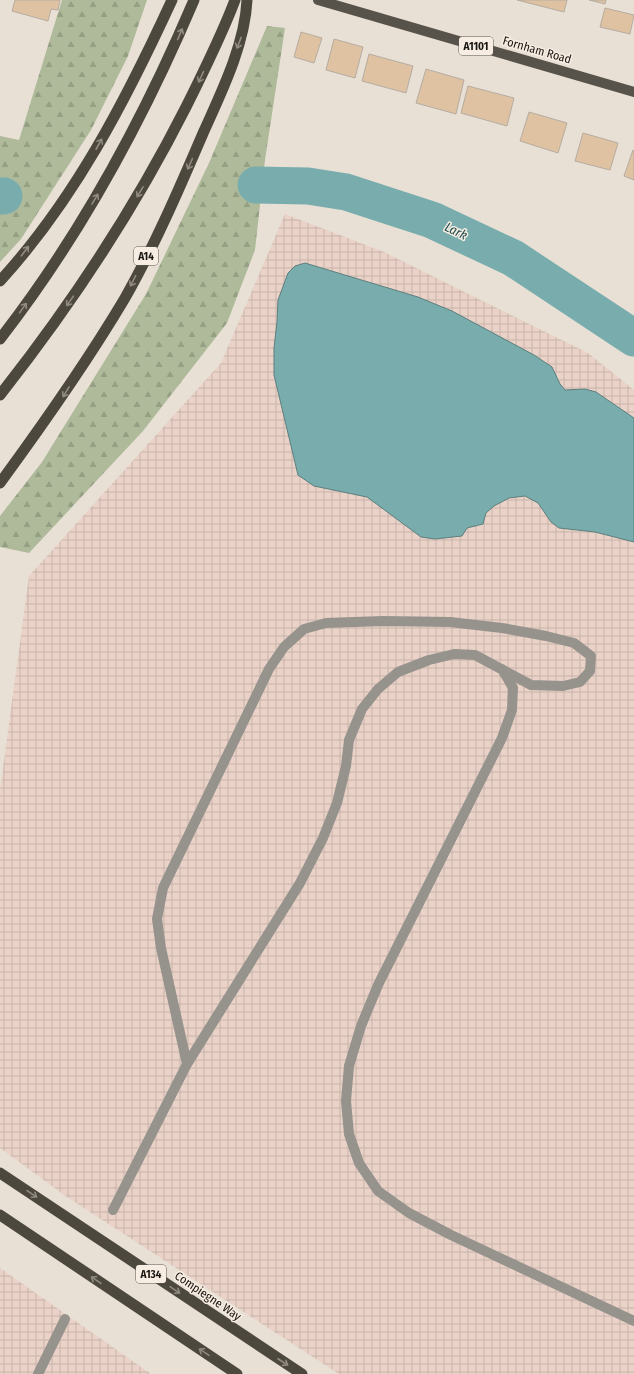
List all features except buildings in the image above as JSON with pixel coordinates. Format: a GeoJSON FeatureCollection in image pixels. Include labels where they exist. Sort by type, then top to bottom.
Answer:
{"type":"FeatureCollection","features":[{"type":"Feature","properties":{"kind":"highway"},"geometry":{"type":"LineString","coordinates":[[0,281],[18,261],[92,157],[137,75],[172,0]]}},
{"type":"Feature","properties":{"kind":"highway"},"geometry":{"type":"LineString","coordinates":[[0,339],[67,244],[124,151],[167,64],[194,0]]}},
{"type":"Feature","properties":{"kind":"highway"},"geometry":{"type":"LineString","coordinates":[[0,395],[47,335],[97,263],[157,165],[201,77],[234,2]]}},
{"type":"Feature","properties":{"kind":"highway","name":"A14"},"geometry":{"type":"LineString","coordinates":[[0,483],[61,400],[125,297],[174,202],[213,111],[242,36],[247,3]]}},
{"type":"Feature","properties":{"kind":"highway","name":"Compiegne Way"},"geometry":{"type":"LineString","coordinates":[[0,1173],[302,1374]]}},
{"type":"Feature","properties":{"kind":"highway"},"geometry":{"type":"LineString","coordinates":[[0,1215],[237,1374]]}},
{"type":"Feature","properties":{"kind":"main road","name":"Fornham Road"},"geometry":{"type":"LineString","coordinates":[[318,0],[634,92]]}},
{"type":"Feature","properties":{"kind":"lane"},"geometry":{"type":"LineString","coordinates":[[113,1210],[187,1064],[300,883],[323,838],[337,803],[346,766],[349,740],[362,709],[378,688],[398,672],[429,660],[454,654],[475,655],[531,685],[562,686],[580,682],[590,671],[591,656],[574,643],[546,636],[502,628],[450,622],[383,621],[326,623],[304,629],[284,647],[269,669],[163,888],[157,919],[160,941],[187,1064]]}},
{"type":"Feature","properties":{"kind":"lane"},"geometry":{"type":"LineString","coordinates":[[502,669],[513,688],[512,710],[502,738],[378,985],[361,1026],[349,1073],[346,1101],[349,1134],[359,1162],[378,1190],[410,1213],[526,1271],[634,1321]]}},
{"type":"Feature","properties":{"kind":"lane"},"geometry":{"type":"LineString","coordinates":[[38,1374],[65,1319]]}},
{"type":"Feature","properties":{"kind":"shaded area"},"geometry":{"type":"Polygon","coordinates":[[[285,214],[384,252],[588,353],[634,390],[634,1374],[339,1374],[64,1195],[0,1148],[0,790],[29,576],[221,363],[285,214]]]}},
{"type":"Feature","properties":{"kind":"shaded area"},"geometry":{"type":"Polygon","coordinates":[[[0,1268],[151,1374],[0,1374],[0,1268]]]}},
{"type":"Feature","properties":{"kind":"green space"},"geometry":{"type":"Polygon","coordinates":[[[62,0],[147,0],[128,56],[91,130],[21,239],[0,262],[0,136],[19,140],[62,0]]]}},
{"type":"Feature","properties":{"kind":"green space"},"geometry":{"type":"Polygon","coordinates":[[[267,26],[285,28],[265,160],[255,250],[227,323],[143,431],[29,553],[0,547],[0,516],[42,462],[146,294],[209,163],[267,26]]]}},
{"type":"Feature","properties":{"kind":"water"},"geometry":{"type":"Polygon","coordinates":[[[305,263],[418,297],[452,311],[534,355],[552,367],[560,384],[565,390],[585,389],[596,392],[634,418],[634,542],[595,532],[559,528],[551,522],[538,503],[525,496],[509,498],[494,506],[486,513],[483,524],[467,528],[462,536],[435,539],[421,537],[367,497],[314,486],[298,475],[274,375],[274,348],[278,300],[288,273],[295,266],[305,263]]]}},
{"type":"Feature","properties":{"kind":"waterway","name":"Lark"},"geometry":{"type":"LineString","coordinates":[[256,185],[308,186],[346,192],[432,220],[513,258],[634,338]]}}]}
